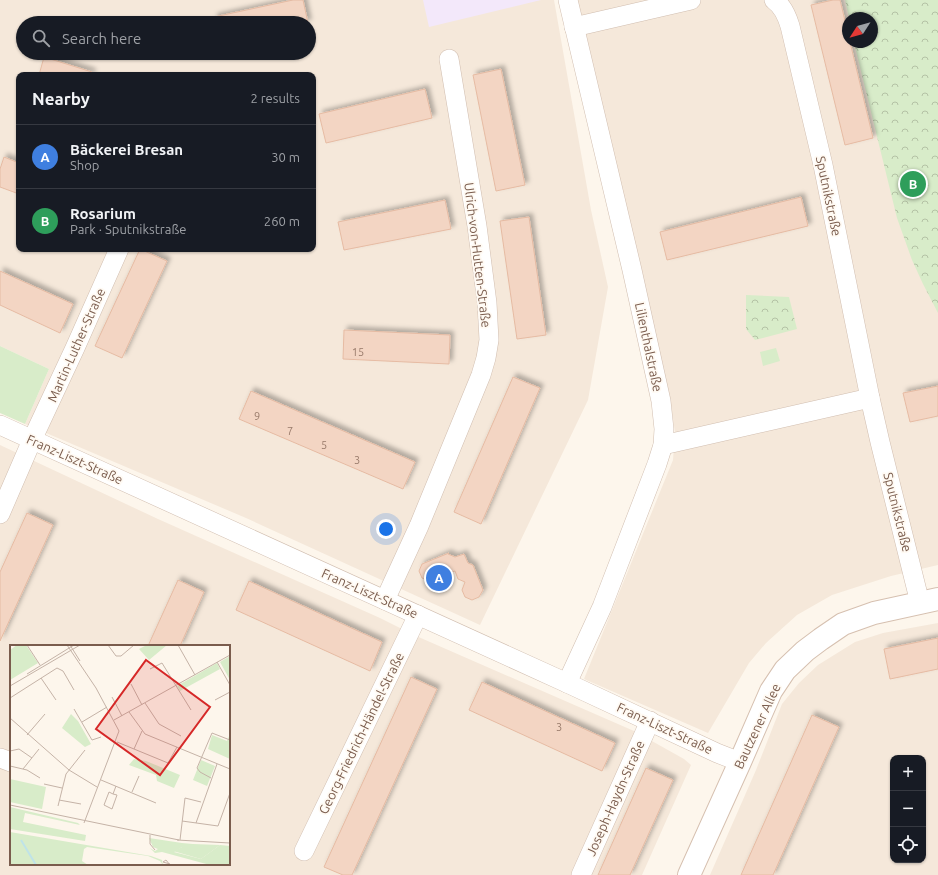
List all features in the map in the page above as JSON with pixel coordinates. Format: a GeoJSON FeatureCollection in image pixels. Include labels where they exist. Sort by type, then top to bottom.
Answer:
{"type":"FeatureCollection","features":[{"type":"Feature","properties":{"kind":"street","name":"Lilienthalstraße"},"geometry":{"type":"LineString","coordinates":[[567,683],[602,607],[657,464],[663,445],[664,429],[661,401],[632,270],[568,0]]}},
{"type":"Feature","properties":{"kind":"street"},"geometry":{"type":"LineString","coordinates":[[574,27],[691,0]]}},
{"type":"Feature","properties":{"kind":"street","name":"Sputnikstraße"},"geometry":{"type":"LineString","coordinates":[[774,0],[779,3],[786,14],[790,26],[823,165],[880,442],[929,601]]}},
{"type":"Feature","properties":{"kind":"street","name":"Ulrich-von-Hutten-Straße"},"geometry":{"type":"LineString","coordinates":[[385,600],[419,526],[481,375],[489,340],[487,303],[478,232],[448,59]]}},
{"type":"Feature","properties":{"kind":"street","name":"Martin-Luther-Straße"},"geometry":{"type":"LineString","coordinates":[[0,514],[118,252]]}},
{"type":"Feature","properties":{"kind":"street"},"geometry":{"type":"LineString","coordinates":[[663,445],[870,398]]}},
{"type":"Feature","properties":{"kind":"street","name":"Franz-Liszt-Straße"},"geometry":{"type":"LineString","coordinates":[[0,425],[740,762]]}},
{"type":"Feature","properties":{"kind":"street","name":"Bautzener Allee"},"geometry":{"type":"LineString","coordinates":[[689,875],[771,691],[785,670],[820,638],[843,624],[874,613],[929,601]]}},
{"type":"Feature","properties":{"kind":"street","name":"Georg-Friedrich-Händel-Straße"},"geometry":{"type":"LineString","coordinates":[[304,851],[418,615]]}},
{"type":"Feature","properties":{"kind":"street","name":"Joseph-Haydn-Straße"},"geometry":{"type":"LineString","coordinates":[[581,875],[650,721]]}},
{"type":"Feature","properties":{"kind":"street"},"geometry":{"type":"LineString","coordinates":[[0,758],[10,762]]}},
{"type":"Feature","properties":{"kind":"shaded area"},"geometry":{"type":"Polygon","coordinates":[[[0,0],[554,0],[591,210],[608,287],[588,400],[480,625],[246,518],[25,424],[49,369],[0,346],[0,0]]]}},
{"type":"Feature","properties":{"kind":"shaded area"},"geometry":{"type":"Polygon","coordinates":[[[423,0],[541,0],[429,27],[423,0]]]}},
{"type":"Feature","properties":{"kind":"shaded area"},"geometry":{"type":"Polygon","coordinates":[[[568,0],[938,0],[938,565],[891,576],[832,595],[797,615],[766,643],[749,663],[708,733],[584,679],[673,460],[675,433],[670,397],[662,362],[632,270],[568,0]]]}},
{"type":"Feature","properties":{"kind":"shaded area"},"geometry":{"type":"Polygon","coordinates":[[[0,445],[158,519],[380,618],[414,635],[634,731],[684,759],[691,765],[642,875],[0,875],[0,445]]]}},
{"type":"Feature","properties":{"kind":"shaded area"},"geometry":{"type":"Polygon","coordinates":[[[938,623],[938,875],[710,875],[756,770],[782,704],[799,683],[818,665],[855,642],[883,633],[938,623]]]}},
{"type":"Feature","properties":{"kind":"green space"},"geometry":{"type":"Polygon","coordinates":[[[845,0],[938,0],[938,313],[912,260],[897,218],[855,48],[878,48],[878,12],[848,12],[845,0]]]}},
{"type":"Feature","properties":{"kind":"green space"},"geometry":{"type":"Polygon","coordinates":[[[746,295],[789,297],[797,329],[755,340],[746,329],[746,295]]]}},
{"type":"Feature","properties":{"kind":"green space"},"geometry":{"type":"Polygon","coordinates":[[[0,346],[49,369],[25,424],[0,413],[0,346]]]}},
{"type":"Feature","properties":{"kind":"green space"},"geometry":{"type":"Polygon","coordinates":[[[776,348],[780,361],[763,366],[760,352],[776,348]]]}},
{"type":"Feature","properties":{"kind":"building"},"geometry":{"type":"Polygon","coordinates":[[[293,0],[303,0],[306,16],[219,16],[293,0]]]}},
{"type":"Feature","properties":{"kind":"building"},"geometry":{"type":"Polygon","coordinates":[[[840,0],[843,12],[842,48],[851,48],[873,138],[845,145],[811,5],[840,0]]]}},
{"type":"Feature","properties":{"kind":"building"},"geometry":{"type":"Polygon","coordinates":[[[43,60],[54,60],[92,72],[40,72],[43,60]]]}},
{"type":"Feature","properties":{"kind":"building"},"geometry":{"type":"Polygon","coordinates":[[[501,69],[525,185],[496,191],[473,75],[501,69]]]}},
{"type":"Feature","properties":{"kind":"building"},"geometry":{"type":"Polygon","coordinates":[[[425,89],[432,118],[326,143],[319,114],[425,89]]]}},
{"type":"Feature","properties":{"kind":"building"},"geometry":{"type":"Polygon","coordinates":[[[4,157],[16,162],[16,193],[0,187],[0,169],[4,157]]]}},
{"type":"Feature","properties":{"kind":"building"},"geometry":{"type":"Polygon","coordinates":[[[801,197],[808,226],[667,260],[660,232],[801,197]]]}},
{"type":"Feature","properties":{"kind":"building"},"geometry":{"type":"Polygon","coordinates":[[[445,200],[451,229],[344,250],[338,222],[445,200]]]}},
{"type":"Feature","properties":{"kind":"building"},"geometry":{"type":"Polygon","coordinates":[[[529,217],[546,335],[517,339],[500,221],[529,217]]]}},
{"type":"Feature","properties":{"kind":"building"},"geometry":{"type":"Polygon","coordinates":[[[139,252],[147,252],[167,261],[122,358],[95,346],[139,252]]]}},
{"type":"Feature","properties":{"kind":"building"},"geometry":{"type":"Polygon","coordinates":[[[0,271],[73,304],[60,333],[0,305],[0,271]]]}},
{"type":"Feature","properties":{"kind":"building"},"geometry":{"type":"Polygon","coordinates":[[[344,330],[450,335],[449,364],[343,359],[344,330]]]}},
{"type":"Feature","properties":{"kind":"building"},"geometry":{"type":"Polygon","coordinates":[[[513,377],[540,388],[481,524],[454,512],[513,377]]]}},
{"type":"Feature","properties":{"kind":"building"},"geometry":{"type":"Polygon","coordinates":[[[938,386],[938,416],[910,422],[903,393],[938,386]]]}},
{"type":"Feature","properties":{"kind":"building"},"geometry":{"type":"Polygon","coordinates":[[[251,391],[415,462],[403,489],[239,419],[251,391]]]}},
{"type":"Feature","properties":{"kind":"building"},"geometry":{"type":"Polygon","coordinates":[[[27,513],[53,525],[0,641],[0,572],[27,513]]]}},
{"type":"Feature","properties":{"kind":"building"},"geometry":{"type":"Polygon","coordinates":[[[449,553],[448,554],[455,557],[464,554],[468,563],[473,565],[483,590],[479,597],[472,600],[465,597],[462,590],[465,582],[458,579],[455,571],[447,574],[440,571],[436,578],[429,581],[422,578],[419,571],[422,564],[449,553]]]}},
{"type":"Feature","properties":{"kind":"building"},"geometry":{"type":"Polygon","coordinates":[[[178,580],[204,592],[180,645],[148,645],[178,580]]]}},
{"type":"Feature","properties":{"kind":"building"},"geometry":{"type":"Polygon","coordinates":[[[249,581],[382,642],[370,671],[236,610],[249,581]]]}},
{"type":"Feature","properties":{"kind":"building"},"geometry":{"type":"Polygon","coordinates":[[[938,638],[938,669],[890,679],[884,649],[938,638]]]}},
{"type":"Feature","properties":{"kind":"building"},"geometry":{"type":"Polygon","coordinates":[[[411,677],[437,689],[352,875],[343,875],[324,867],[411,677]]]}},
{"type":"Feature","properties":{"kind":"building"},"geometry":{"type":"Polygon","coordinates":[[[482,682],[615,743],[602,771],[469,710],[482,682]]]}},
{"type":"Feature","properties":{"kind":"building"},"geometry":{"type":"Polygon","coordinates":[[[812,715],[839,727],[773,875],[741,875],[812,715]]]}},
{"type":"Feature","properties":{"kind":"building"},"geometry":{"type":"Polygon","coordinates":[[[646,768],[673,780],[630,875],[598,875],[646,768]]]}},
{"type":"Feature","properties":{"kind":"place","name":"Rosarium"},"geometry":{"type":"Point","coordinates":[913,184]}},
{"type":"Feature","properties":{"kind":"place","name":"Bäckerei Bresan"},"geometry":{"type":"Point","coordinates":[439,578]}}]}
